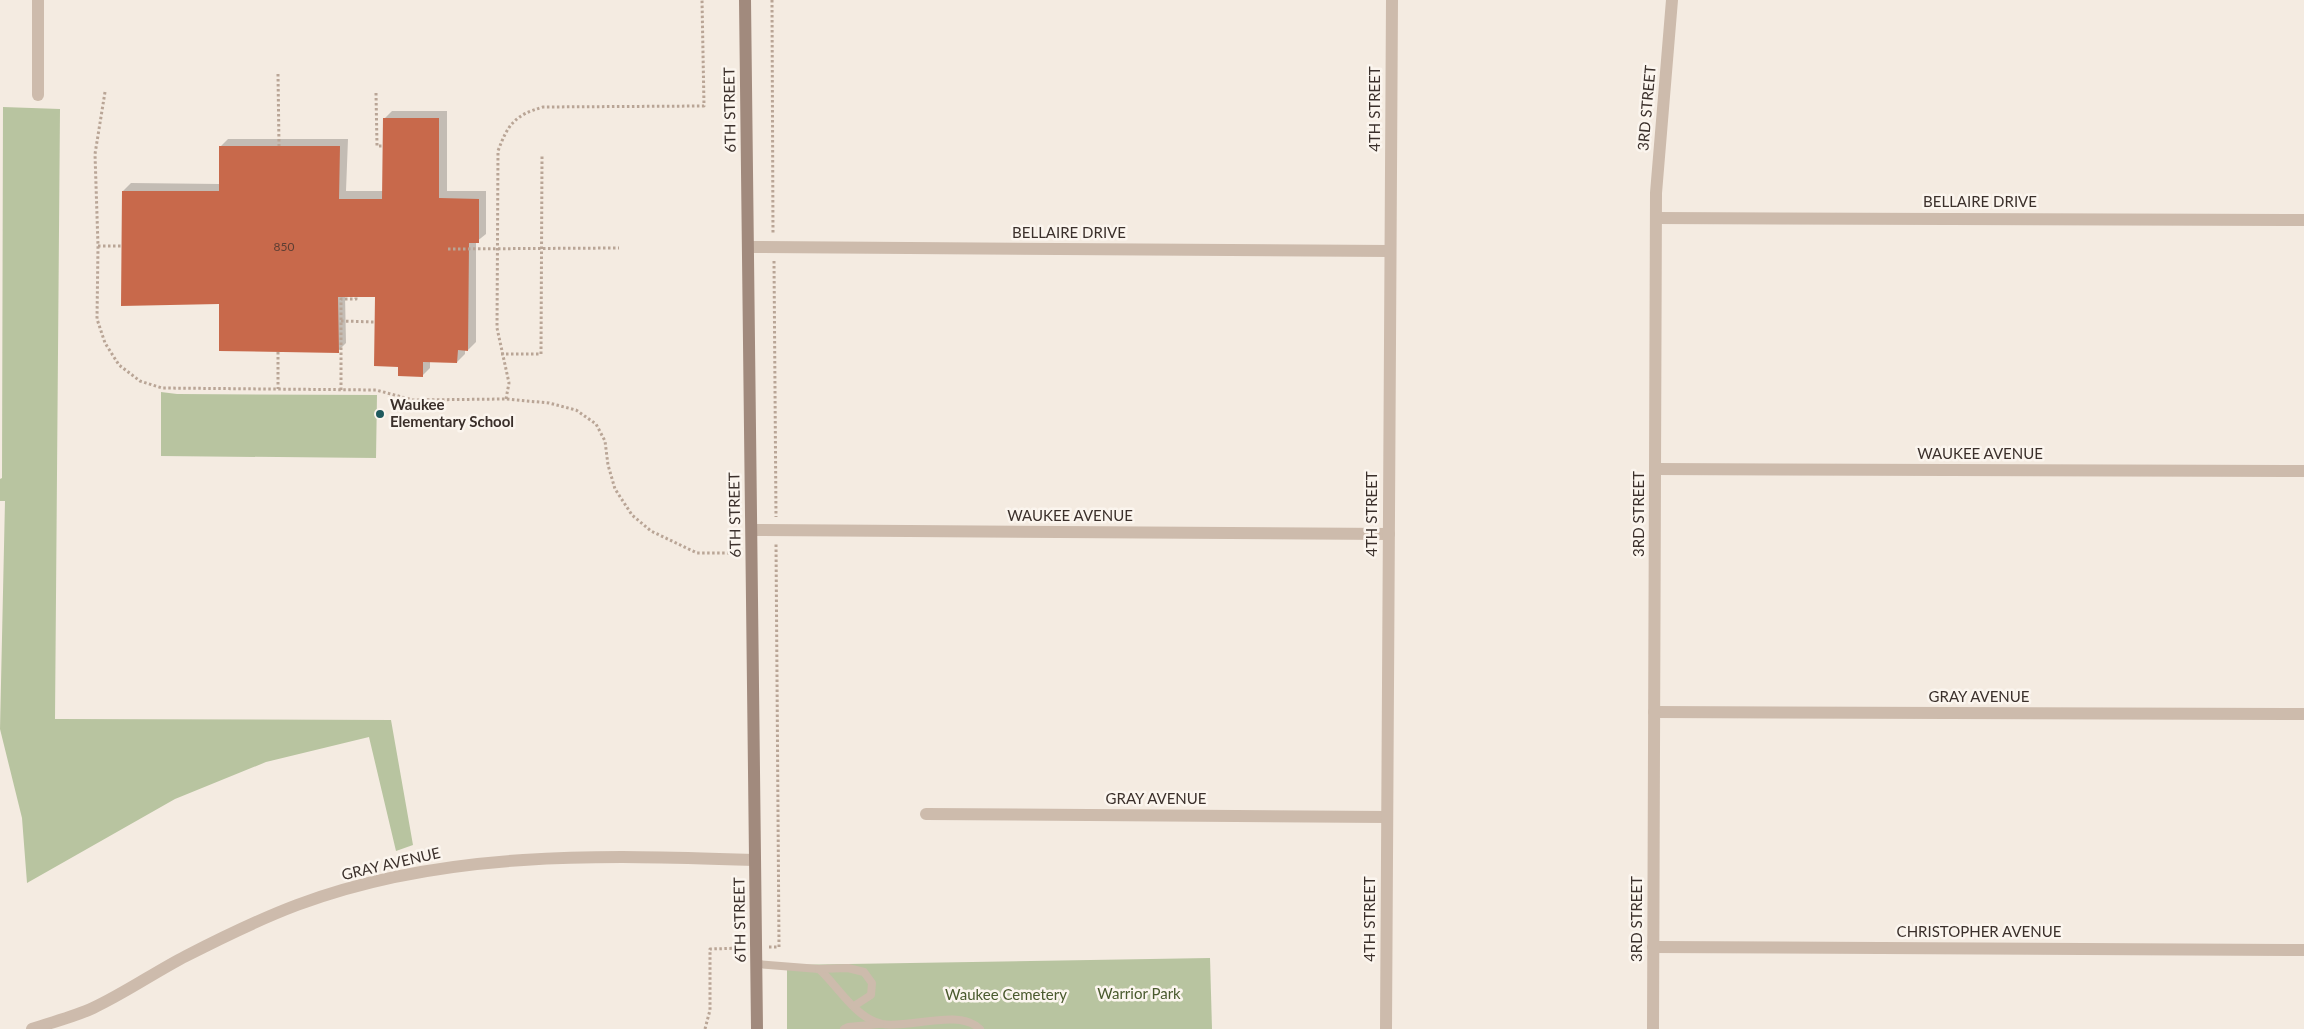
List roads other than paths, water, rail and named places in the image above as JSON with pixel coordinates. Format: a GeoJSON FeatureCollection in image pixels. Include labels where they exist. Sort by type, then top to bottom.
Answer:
{"type":"FeatureCollection","features":[{"type":"Feature","properties":{"kind":"main road","name":"6TH STREET"},"geometry":{"type":"LineString","coordinates":[[745,0],[758,1029]]}},
{"type":"Feature","properties":{"kind":"street"},"geometry":{"type":"LineString","coordinates":[[38,0],[38,95]]}},
{"type":"Feature","properties":{"kind":"street","name":"4TH STREET"},"geometry":{"type":"LineString","coordinates":[[1386,1029],[1392,0]]}},
{"type":"Feature","properties":{"kind":"street","name":"3RD STREET"},"geometry":{"type":"LineString","coordinates":[[1653,1029],[1656,218],[1672,0]]}},
{"type":"Feature","properties":{"kind":"street","name":"BELLAIRE DRIVE"},"geometry":{"type":"LineString","coordinates":[[1656,218],[2304,220]]}},
{"type":"Feature","properties":{"kind":"street","name":"BELLAIRE DRIVE"},"geometry":{"type":"LineString","coordinates":[[748,247],[1390,251]]}},
{"type":"Feature","properties":{"kind":"street","name":"WAUKEE AVENUE"},"geometry":{"type":"LineString","coordinates":[[1655,469],[2304,471]]}},
{"type":"Feature","properties":{"kind":"street","name":"WAUKEE AVENUE"},"geometry":{"type":"LineString","coordinates":[[752,530],[1389,534]]}},
{"type":"Feature","properties":{"kind":"street","name":"GRAY AVENUE"},"geometry":{"type":"LineString","coordinates":[[1654,712],[2304,714]]}},
{"type":"Feature","properties":{"kind":"street","name":"GRAY AVENUE"},"geometry":{"type":"LineString","coordinates":[[926,814],[1387,816]]}},
{"type":"Feature","properties":{"kind":"street","name":"GRAY AVENUE"},"geometry":{"type":"LineString","coordinates":[[32,1029],[93,1008],[186,956],[297,905],[376,881],[493,861],[651,856],[755,860]]}},
{"type":"Feature","properties":{"kind":"street","name":"CHRISTOPHER AVENUE"},"geometry":{"type":"LineString","coordinates":[[1653,948],[2304,950]]}},
{"type":"Feature","properties":{"kind":"lane"},"geometry":{"type":"LineString","coordinates":[[757,964],[819,969],[848,968],[864,972],[872,983],[871,995],[854,1006]]}},
{"type":"Feature","properties":{"kind":"lane"},"geometry":{"type":"LineString","coordinates":[[819,969],[863,1014],[882,1024]]}},
{"type":"Feature","properties":{"kind":"lane"},"geometry":{"type":"LineString","coordinates":[[844,1029],[882,1024],[960,1020],[980,1029]]}},
{"type":"Feature","properties":{"kind":"place","name":"Waukee Elementary School"},"geometry":{"type":"Point","coordinates":[380,414]}},
{"type":"Feature","properties":{"kind":"park label","name":"Warrior Park"},"geometry":{"type":"Point","coordinates":[1139,994]}},
{"type":"Feature","properties":{"kind":"park label","name":"Waukee Cemetery"},"geometry":{"type":"Point","coordinates":[1006,995]}}]}
